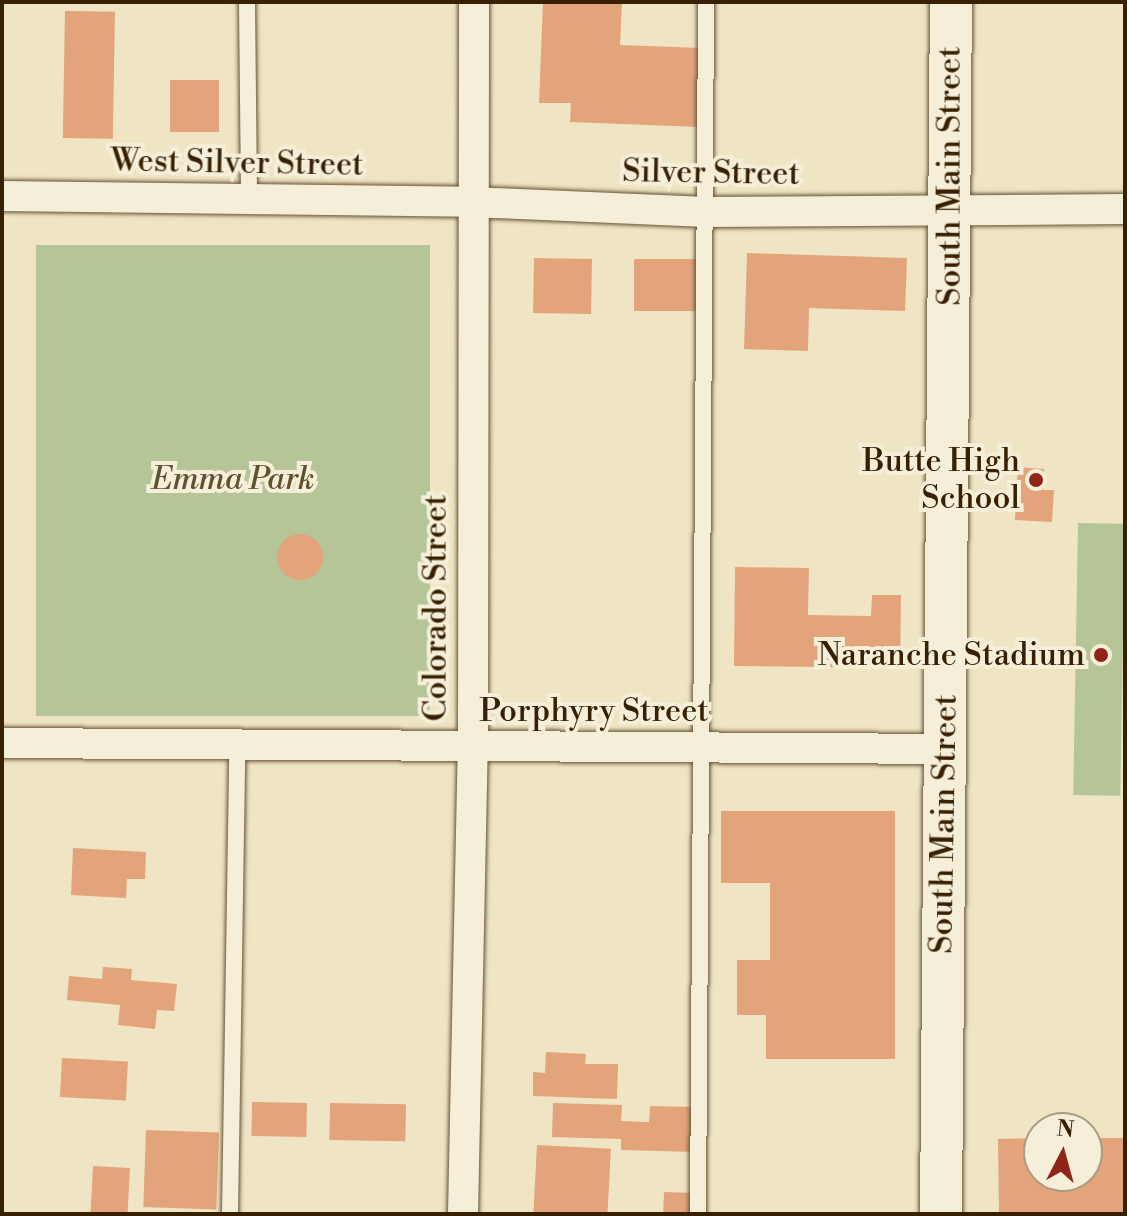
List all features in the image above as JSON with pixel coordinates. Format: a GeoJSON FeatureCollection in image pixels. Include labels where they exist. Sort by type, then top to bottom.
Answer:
{"type":"FeatureCollection","features":[{"type":"Feature","properties":{"kind":"main road","name":"South Main Street"},"geometry":{"type":"LineString","coordinates":[[941,1214],[951,2]]}},
{"type":"Feature","properties":{"kind":"street","name":"Colorado Street"},"geometry":{"type":"LineString","coordinates":[[463,1214],[473,746],[470,202],[474,2]]}},
{"type":"Feature","properties":{"kind":"street","name":"West Silver Street"},"geometry":{"type":"LineString","coordinates":[[2,196],[470,202]]}},
{"type":"Feature","properties":{"kind":"street","name":"Silver Street"},"geometry":{"type":"LineString","coordinates":[[470,202],[707,212],[1125,209]]}},
{"type":"Feature","properties":{"kind":"street","name":"Porphyry Street"},"geometry":{"type":"LineString","coordinates":[[2,743],[945,749]]}},
{"type":"Feature","properties":{"kind":"lane"},"geometry":{"type":"LineString","coordinates":[[247,2],[249,199]]}},
{"type":"Feature","properties":{"kind":"lane"},"geometry":{"type":"LineString","coordinates":[[698,1214],[706,2]]}},
{"type":"Feature","properties":{"kind":"lane"},"geometry":{"type":"LineString","coordinates":[[230,1214],[237,745]]}},
{"type":"Feature","properties":{"kind":"green space","name":"Emma Park"},"geometry":{"type":"Polygon","coordinates":[[[36,245],[430,245],[430,716],[36,716],[36,245]]]}},
{"type":"Feature","properties":{"kind":"green space","name":"Naranche Stadium"},"geometry":{"type":"Polygon","coordinates":[[[1078,523],[1125,524],[1120,796],[1073,795],[1078,523]]]}},
{"type":"Feature","properties":{"kind":"building"},"geometry":{"type":"Polygon","coordinates":[[[543,2],[622,2],[620,45],[701,48],[699,127],[570,122],[571,103],[539,103],[543,2]]]}},
{"type":"Feature","properties":{"kind":"building"},"geometry":{"type":"Polygon","coordinates":[[[65,11],[115,12],[113,139],[63,138],[65,11]]]}},
{"type":"Feature","properties":{"kind":"building"},"geometry":{"type":"Polygon","coordinates":[[[170,80],[219,80],[219,132],[170,132],[170,80]]]}},
{"type":"Feature","properties":{"kind":"building"},"geometry":{"type":"Polygon","coordinates":[[[747,253],[907,258],[905,311],[809,308],[808,351],[744,349],[747,253]]]}},
{"type":"Feature","properties":{"kind":"building"},"geometry":{"type":"Polygon","coordinates":[[[534,258],[592,259],[591,314],[533,313],[534,258]]]}},
{"type":"Feature","properties":{"kind":"building"},"geometry":{"type":"Polygon","coordinates":[[[634,259],[699,259],[699,311],[634,311],[634,259]]]}},
{"type":"Feature","properties":{"kind":"building"},"geometry":{"type":"Polygon","coordinates":[[[1018,467],[1044,469],[1043,490],[1054,490],[1052,522],[1015,520],[1018,467]]]}},
{"type":"Feature","properties":{"kind":"building"},"geometry":{"type":"Polygon","coordinates":[[[300,534],[316,541],[323,557],[316,573],[300,580],[284,573],[277,557],[284,541],[300,534]]]}},
{"type":"Feature","properties":{"kind":"building"},"geometry":{"type":"Polygon","coordinates":[[[735,567],[809,568],[808,615],[871,616],[872,595],[901,595],[900,668],[734,666],[735,567]]]}},
{"type":"Feature","properties":{"kind":"building"},"geometry":{"type":"Polygon","coordinates":[[[721,811],[895,811],[895,1059],[766,1059],[766,1015],[737,1015],[737,960],[770,960],[770,883],[721,883],[721,811]]]}},
{"type":"Feature","properties":{"kind":"building"},"geometry":{"type":"Polygon","coordinates":[[[73,848],[146,852],[145,879],[127,879],[126,898],[71,895],[73,848]]]}},
{"type":"Feature","properties":{"kind":"building"},"geometry":{"type":"Polygon","coordinates":[[[103,967],[132,969],[131,980],[177,984],[174,1011],[157,1010],[155,1029],[118,1025],[120,1005],[67,1000],[69,976],[102,979],[103,967]]]}},
{"type":"Feature","properties":{"kind":"building"},"geometry":{"type":"Polygon","coordinates":[[[546,1052],[586,1054],[585,1064],[618,1064],[617,1099],[533,1096],[533,1072],[545,1073],[546,1052]]]}},
{"type":"Feature","properties":{"kind":"building"},"geometry":{"type":"Polygon","coordinates":[[[62,1058],[128,1061],[126,1100],[60,1097],[62,1058]]]}},
{"type":"Feature","properties":{"kind":"building"},"geometry":{"type":"Polygon","coordinates":[[[252,1102],[307,1103],[306,1137],[251,1136],[252,1102]]]}},
{"type":"Feature","properties":{"kind":"building"},"geometry":{"type":"Polygon","coordinates":[[[330,1103],[406,1104],[405,1141],[329,1140],[330,1103]]]}},
{"type":"Feature","properties":{"kind":"building"},"geometry":{"type":"Polygon","coordinates":[[[553,1103],[622,1105],[621,1121],[649,1122],[650,1106],[696,1107],[695,1152],[621,1150],[621,1139],[552,1137],[553,1103]]]}},
{"type":"Feature","properties":{"kind":"building"},"geometry":{"type":"Polygon","coordinates":[[[146,1130],[219,1133],[216,1210],[143,1207],[146,1130]]]}},
{"type":"Feature","properties":{"kind":"building"},"geometry":{"type":"Polygon","coordinates":[[[1023,1138],[1023,1192],[1103,1192],[1103,1138],[1125,1138],[1125,1214],[999,1214],[998,1139],[1023,1138]]]}},
{"type":"Feature","properties":{"kind":"building"},"geometry":{"type":"Polygon","coordinates":[[[537,1145],[611,1149],[607,1214],[533,1214],[537,1145]]]}},
{"type":"Feature","properties":{"kind":"building"},"geometry":{"type":"Polygon","coordinates":[[[93,1166],[130,1168],[128,1214],[90,1214],[93,1166]]]}},
{"type":"Feature","properties":{"kind":"building"},"geometry":{"type":"Polygon","coordinates":[[[664,1192],[693,1193],[692,1214],[663,1214],[664,1192]]]}},
{"type":"Feature","properties":{"kind":"place","name":"Butte High School"},"geometry":{"type":"Point","coordinates":[1036,480]}},
{"type":"Feature","properties":{"kind":"place","name":"Naranche Stadium"},"geometry":{"type":"Point","coordinates":[1101,655]}}]}
